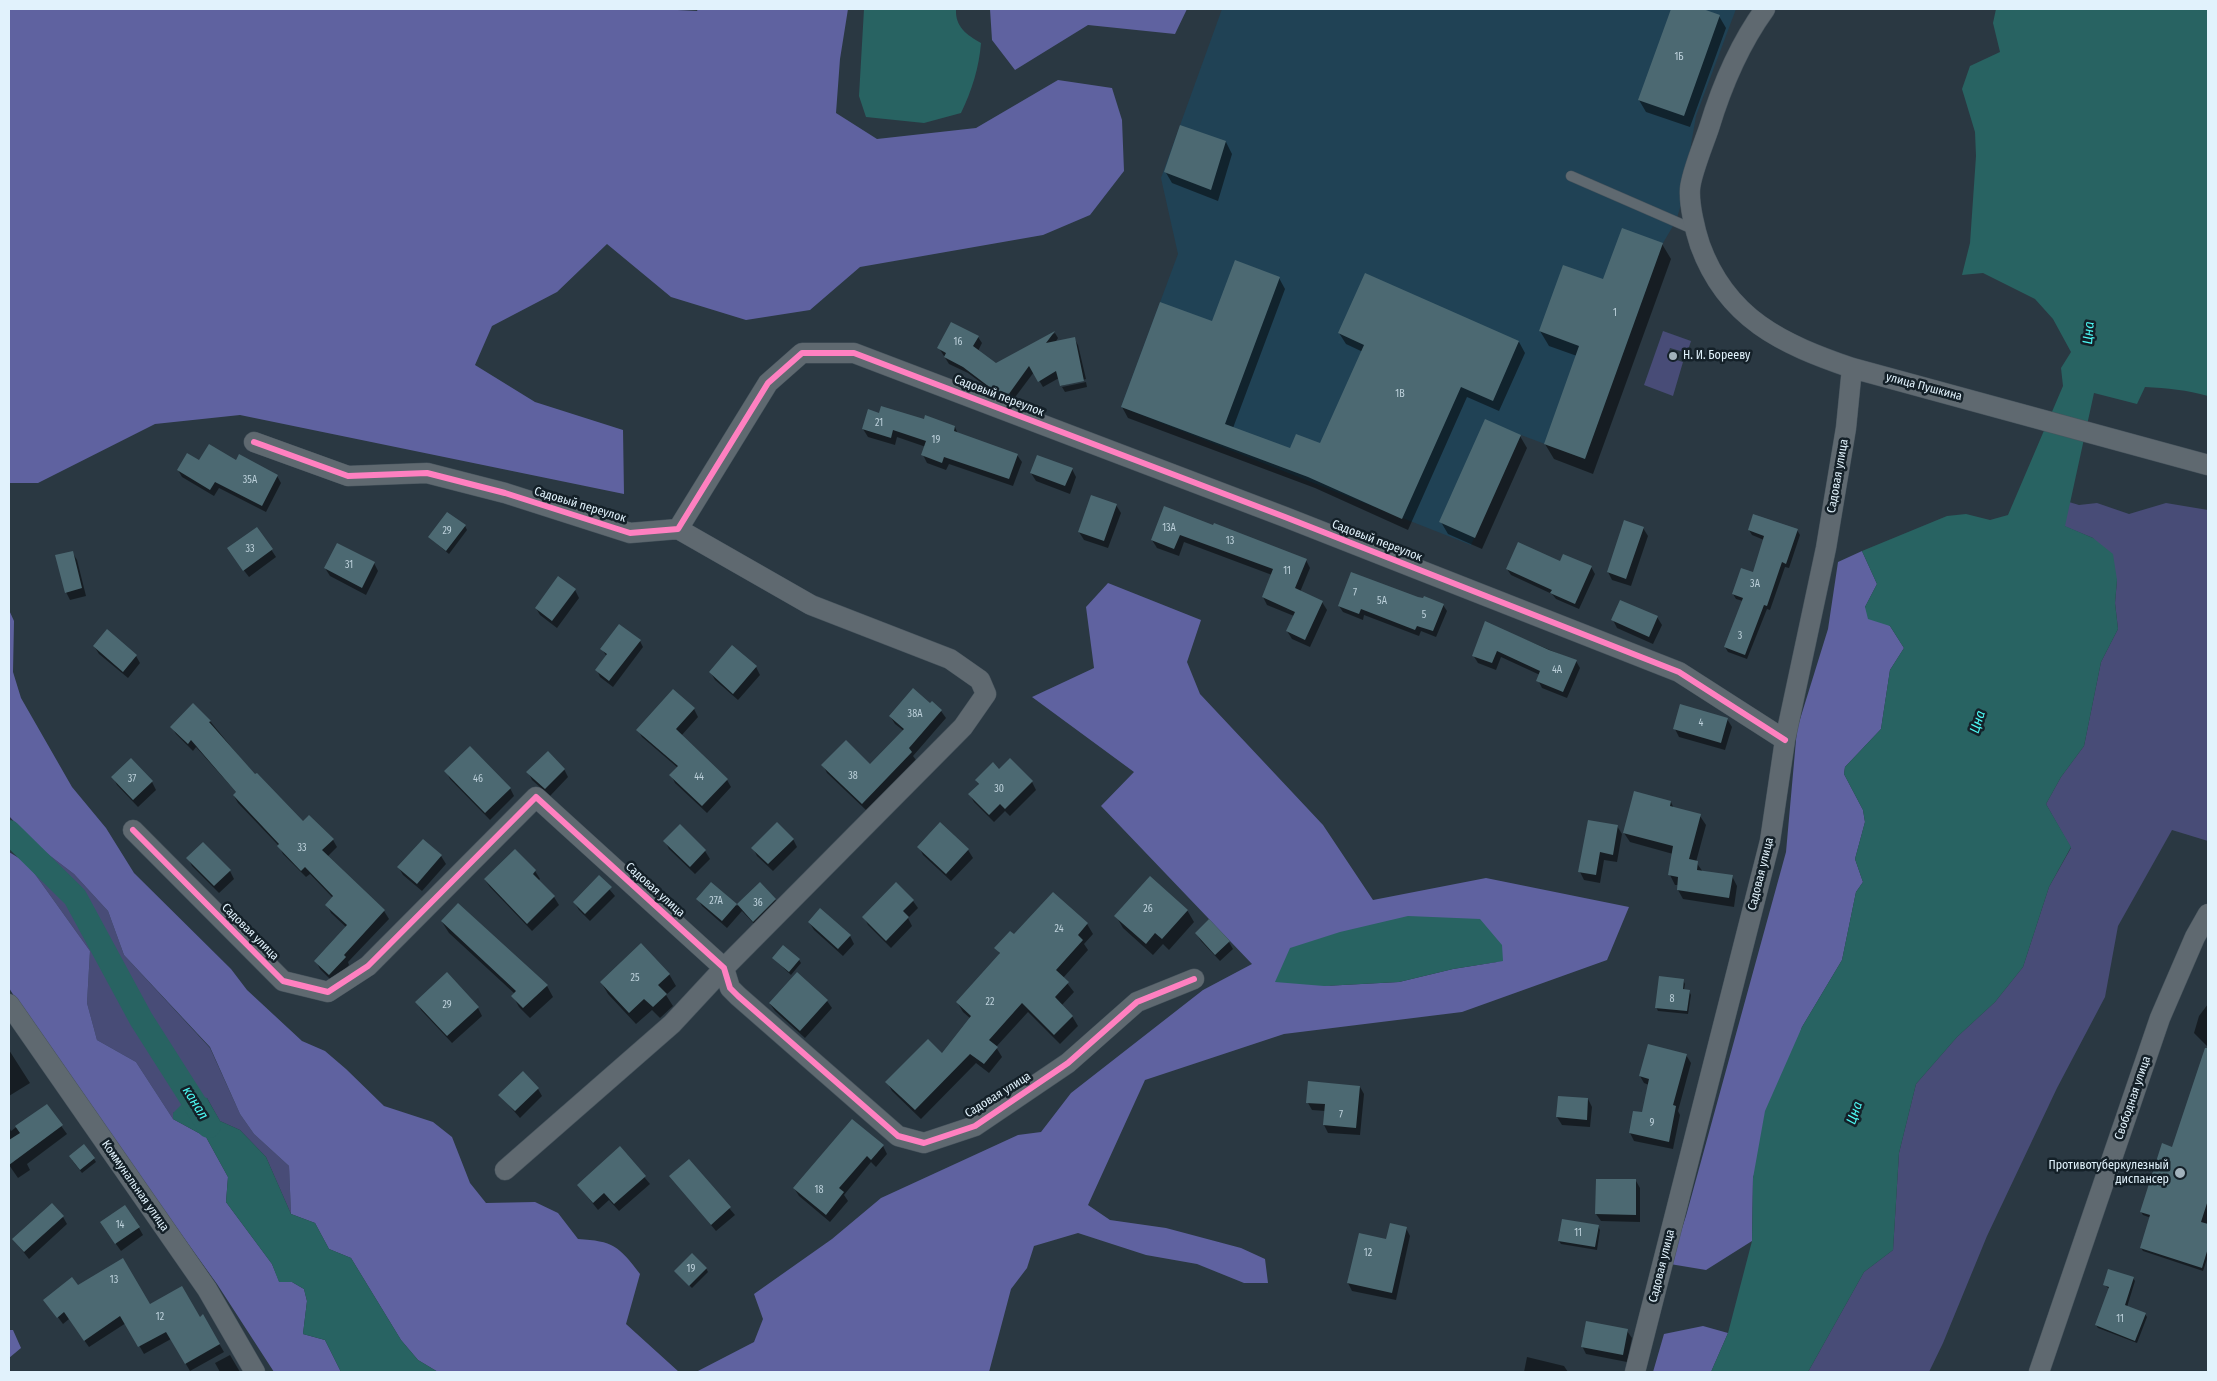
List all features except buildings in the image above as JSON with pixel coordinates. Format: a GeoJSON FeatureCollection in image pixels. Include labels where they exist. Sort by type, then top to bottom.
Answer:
{"type":"FeatureCollection","features":[{"type":"Feature","properties":{"kind":"street","name":"улица Пушкина"},"geometry":{"type":"LineString","coordinates":[[1765,9],[1752,27],[1722,87],[1690,189],[1695,230],[1707,263],[1732,300],[1762,328],[1805,352],[1852,368],[2208,465]]}},
{"type":"Feature","properties":{"kind":"street","name":"Садовый переулок"},"geometry":{"type":"LineString","coordinates":[[254,442],[348,476],[427,473],[505,493],[630,532],[678,529],[768,383],[802,352],[854,353],[1285,517],[1679,672],[1785,740]]}},
{"type":"Feature","properties":{"kind":"street","name":"Садовая улица"},"geometry":{"type":"LineString","coordinates":[[1635,1372],[1770,841],[1785,740],[1826,548],[1846,428],[1852,368]]}},
{"type":"Feature","properties":{"kind":"street"},"geometry":{"type":"LineString","coordinates":[[506,1170],[672,1024],[724,968],[963,728],[986,694],[980,680],[950,659],[811,605],[678,529]]}},
{"type":"Feature","properties":{"kind":"street","name":"Садовая улица"},"geometry":{"type":"LineString","coordinates":[[133,830],[283,980],[328,992],[368,966],[536,797],[724,968],[730,988],[734,992],[898,1136],[924,1143],[975,1126],[1068,1063],[1137,1002],[1194,979]]}},
{"type":"Feature","properties":{"kind":"street","name":"Свободная улица"},"geometry":{"type":"LineString","coordinates":[[2039,1372],[2160,1018],[2201,942],[2208,914]]}},
{"type":"Feature","properties":{"kind":"street","name":"Коммунальная улица"},"geometry":{"type":"LineString","coordinates":[[9,1004],[207,1289],[255,1372]]}},
{"type":"Feature","properties":{"kind":"lane"},"geometry":{"type":"LineString","coordinates":[[1571,176],[1695,230]]}},
{"type":"Feature","properties":{"kind":"shaded area"},"geometry":{"type":"Polygon","coordinates":[[[9,9],[658,9],[697,11],[698,9],[848,9],[840,59],[836,113],[877,139],[976,128],[1058,80],[1112,88],[1122,120],[1124,171],[1090,215],[1043,235],[860,267],[810,310],[746,320],[671,297],[607,244],[557,292],[492,326],[475,365],[535,402],[623,430],[624,494],[240,415],[155,424],[38,483],[9,483],[9,9]]]}},
{"type":"Feature","properties":{"kind":"shaded area"},"geometry":{"type":"Polygon","coordinates":[[[990,9],[1187,9],[1175,34],[1088,25],[1015,70],[992,40],[990,9]]]}},
{"type":"Feature","properties":{"kind":"shaded area"},"geometry":{"type":"Polygon","coordinates":[[[1222,9],[1736,9],[1696,116],[1676,221],[1663,243],[1585,459],[1521,435],[1471,545],[1121,407],[1178,254],[1161,178],[1222,9]]]}},
{"type":"Feature","properties":{"kind":"shaded area"},"geometry":{"type":"Polygon","coordinates":[[[1663,331],[1691,341],[1687,353],[1670,348],[1667,357],[1683,362],[1673,396],[1644,385],[1663,331]]]}},
{"type":"Feature","properties":{"kind":"shaded area"},"geometry":{"type":"Polygon","coordinates":[[[2069,502],[2079,505],[2097,503],[2129,514],[2166,503],[2208,510],[2208,841],[2172,830],[2118,926],[2105,997],[2057,1088],[1987,1236],[1943,1343],[1929,1372],[1808,1372],[1864,1272],[1893,1250],[1899,1153],[1916,1084],[1957,1037],[1995,1002],[2023,967],[2049,887],[2071,848],[2046,804],[2061,777],[2084,746],[2101,662],[2118,629],[2115,603],[2117,580],[2093,538],[2064,526],[2069,502]]]}},
{"type":"Feature","properties":{"kind":"shaded area"},"geometry":{"type":"Polygon","coordinates":[[[1862,551],[1877,584],[1865,607],[1890,626],[1904,648],[1890,670],[1881,729],[1845,767],[1844,774],[1863,810],[1865,822],[1855,859],[1863,882],[1856,892],[1842,960],[1802,1027],[1753,1178],[1752,1241],[1706,1270],[1670,1264],[1686,1216],[1786,852],[1797,729],[1828,629],[1838,562],[1862,551]]]}},
{"type":"Feature","properties":{"kind":"shaded area"},"geometry":{"type":"Polygon","coordinates":[[[1108,583],[1201,620],[1187,662],[1200,694],[1323,825],[1373,900],[1486,878],[1629,907],[1607,960],[1462,1012],[1284,1034],[1145,1080],[1088,1205],[1110,1220],[1166,1228],[1241,1248],[1265,1259],[1268,1283],[1244,1283],[1197,1264],[1146,1255],[1078,1233],[1034,1246],[1027,1268],[1011,1289],[989,1372],[696,1372],[754,1342],[763,1319],[754,1294],[832,1239],[881,1198],[1018,1135],[1041,1132],[1071,1093],[1203,990],[1252,964],[1101,806],[1134,772],[1032,697],[1094,668],[1086,607],[1108,583]],[[1503,961],[1324,986],[1399,982],[1453,969],[1503,961]]]}},
{"type":"Feature","properties":{"kind":"shaded area"},"geometry":{"type":"Polygon","coordinates":[[[9,610],[14,621],[13,672],[21,698],[72,787],[106,828],[134,873],[231,969],[247,990],[302,1041],[325,1051],[384,1106],[433,1122],[452,1137],[470,1183],[486,1203],[535,1202],[558,1213],[578,1239],[600,1241],[620,1251],[640,1274],[626,1324],[679,1372],[438,1372],[418,1360],[401,1340],[351,1258],[329,1249],[315,1223],[291,1214],[289,1166],[254,1134],[240,1114],[210,1047],[124,955],[108,911],[74,874],[36,845],[9,816],[9,610]]]}},
{"type":"Feature","properties":{"kind":"shaded area"},"geometry":{"type":"Polygon","coordinates":[[[36,845],[74,874],[108,911],[124,955],[210,1048],[240,1114],[254,1134],[289,1166],[291,1214],[266,1157],[240,1130],[220,1121],[207,1098],[173,1113],[173,1119],[136,1062],[97,1040],[87,1003],[90,951],[27,863],[36,845]]]}},
{"type":"Feature","properties":{"kind":"shaded area"},"geometry":{"type":"Polygon","coordinates":[[[9,852],[27,863],[90,951],[87,1003],[97,1040],[136,1062],[173,1119],[206,1137],[228,1177],[226,1202],[272,1264],[279,1281],[292,1282],[304,1289],[307,1301],[303,1334],[325,1340],[341,1372],[274,1372],[217,1284],[45,1045],[9,988],[9,852]]]}},
{"type":"Feature","properties":{"kind":"shaded area"},"geometry":{"type":"Polygon","coordinates":[[[1703,1326],[1728,1333],[1711,1372],[1653,1372],[1664,1334],[1703,1326]]]}},
{"type":"Feature","properties":{"kind":"shaded area"},"geometry":{"type":"Polygon","coordinates":[[[9,1330],[13,1330],[21,1348],[9,1358],[9,1330]]]}},
{"type":"Feature","properties":{"kind":"water"},"geometry":{"type":"Polygon","coordinates":[[[864,9],[956,9],[960,26],[971,37],[981,43],[974,79],[961,113],[924,123],[866,117],[859,96],[864,9]]]}},
{"type":"Feature","properties":{"kind":"water","name":"Цна"},"geometry":{"type":"Polygon","coordinates":[[[1996,9],[2208,9],[2208,396],[2192,392],[2145,387],[2137,404],[2094,393],[2065,526],[2093,538],[2113,554],[2117,580],[2115,603],[2118,629],[2101,662],[2084,746],[2061,777],[2046,804],[2071,847],[2049,887],[2023,967],[1995,1002],[1957,1037],[1916,1084],[1899,1153],[1893,1250],[1864,1272],[1808,1372],[1711,1372],[1728,1333],[1752,1241],[1753,1178],[1765,1111],[1802,1027],[1842,960],[1856,892],[1863,882],[1855,859],[1865,822],[1863,810],[1844,774],[1845,767],[1881,729],[1890,670],[1904,648],[1890,626],[1868,619],[1865,607],[1877,584],[1862,551],[1947,516],[1966,514],[1990,520],[2008,515],[2063,386],[2061,368],[2071,352],[2053,319],[2035,299],[1983,273],[1962,275],[1970,243],[1976,156],[1975,132],[1962,89],[1970,66],[2000,52],[1993,23],[1996,9]]]}},
{"type":"Feature","properties":{"kind":"water"},"geometry":{"type":"Polygon","coordinates":[[[1408,916],[1480,919],[1502,945],[1503,961],[1453,969],[1399,982],[1324,986],[1275,982],[1290,948],[1340,932],[1408,916]]]}},
{"type":"Feature","properties":{"kind":"water"},"geometry":{"type":"Polygon","coordinates":[[[200,1096],[207,1098],[220,1121],[240,1130],[266,1157],[291,1214],[315,1223],[329,1249],[351,1258],[401,1340],[418,1360],[438,1372],[341,1372],[325,1340],[303,1334],[307,1301],[304,1289],[292,1282],[279,1282],[272,1264],[226,1202],[228,1177],[206,1137],[173,1119],[173,1113],[182,1104],[200,1096]]]}},
{"type":"Feature","properties":{"kind":"waterway","name":"канал"},"geometry":{"type":"LineString","coordinates":[[9,832],[75,897],[141,1019],[209,1126]]}},
{"type":"Feature","properties":{"kind":"cycle path"},"geometry":{"type":"LineString","coordinates":[[254,442],[348,476],[427,473],[505,493],[630,533],[678,529],[768,383],[802,353],[854,353],[1285,517],[1679,672],[1785,740]]}},
{"type":"Feature","properties":{"kind":"cycle path"},"geometry":{"type":"LineString","coordinates":[[133,830],[283,981],[328,992],[368,966],[536,797],[724,968],[730,988],[738,996],[898,1136],[924,1143],[975,1126],[1068,1063],[1137,1002],[1194,979]]}},
{"type":"Feature","properties":{"kind":"place","name":"Н. И. Борееву"},"geometry":{"type":"Point","coordinates":[1673,356]}},
{"type":"Feature","properties":{"kind":"place","name":"Противотуберкулезный диспансер"},"geometry":{"type":"Point","coordinates":[2180,1173]}}]}
